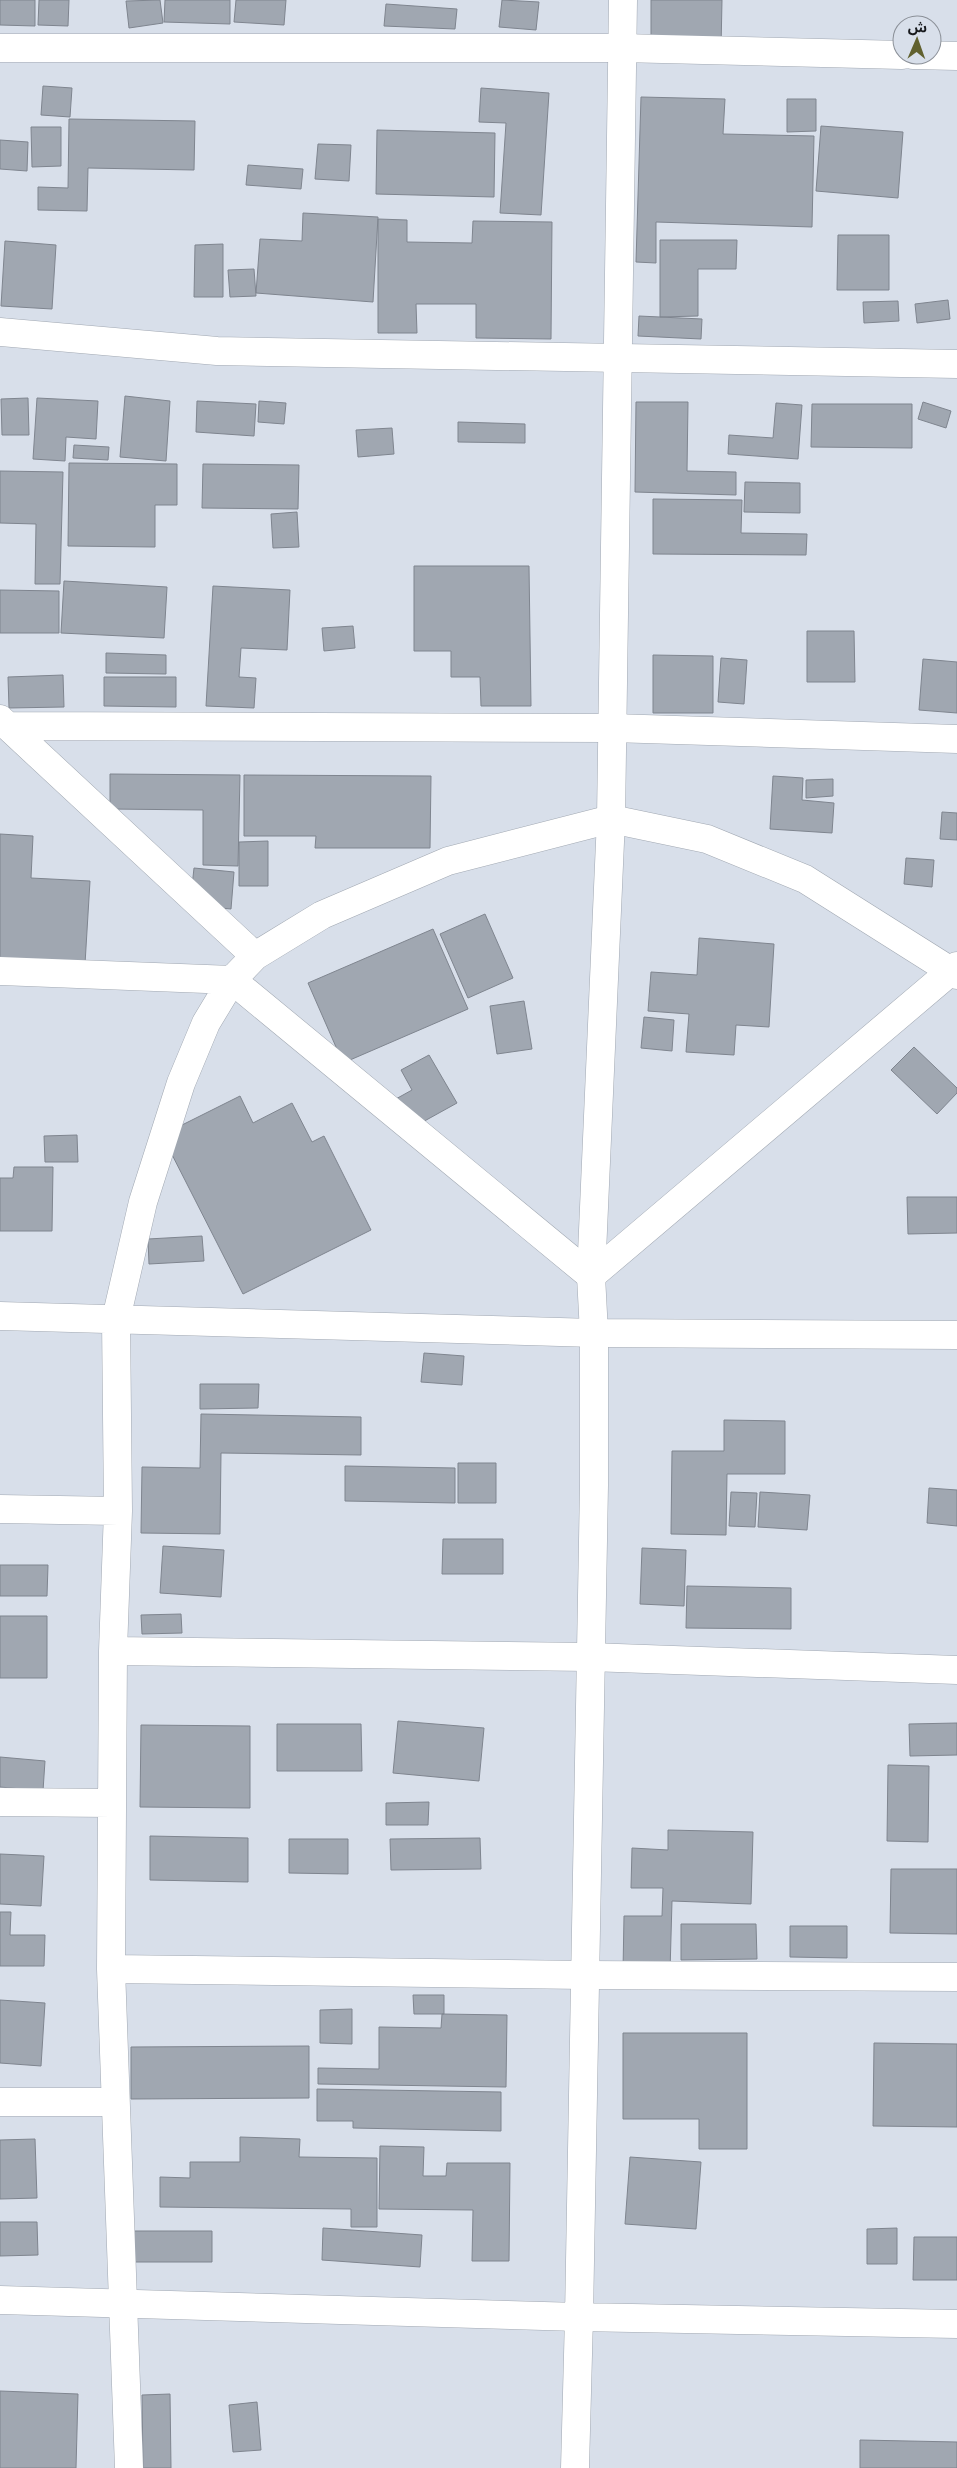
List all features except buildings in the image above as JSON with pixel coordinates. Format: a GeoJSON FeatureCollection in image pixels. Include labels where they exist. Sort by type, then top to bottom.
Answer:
{"type":"FeatureCollection","features":[{"type":"Feature","properties":{"kind":"street"},"geometry":{"type":"LineString","coordinates":[[575,2468],[594,1485],[594,1333],[591,1276],[610,819],[623,0]]}},
{"type":"Feature","properties":{"kind":"street"},"geometry":{"type":"LineString","coordinates":[[0,48],[621,48],[892,55]]}},
{"type":"Feature","properties":{"kind":"street"},"geometry":{"type":"LineString","coordinates":[[942,56],[957,56]]}},
{"type":"Feature","properties":{"kind":"street"},"geometry":{"type":"LineString","coordinates":[[0,332],[217,350],[957,364]]}},
{"type":"Feature","properties":{"kind":"street"},"geometry":{"type":"LineString","coordinates":[[3,722],[612,728],[957,739]]}},
{"type":"Feature","properties":{"kind":"street"},"geometry":{"type":"LineString","coordinates":[[3,722],[255,956]]}},
{"type":"Feature","properties":{"kind":"street"},"geometry":{"type":"LineString","coordinates":[[129,2468],[111,1968],[113,1651],[118,1511],[116,1319],[143,1202],[181,1083],[206,1023],[232,980],[255,956],[322,915],[448,861],[610,819],[707,840],[805,879],[955,970],[591,1276]]}},
{"type":"Feature","properties":{"kind":"street"},"geometry":{"type":"LineString","coordinates":[[0,971],[232,980],[591,1276]]}},
{"type":"Feature","properties":{"kind":"street"},"geometry":{"type":"LineString","coordinates":[[0,1316],[594,1333],[957,1335]]}},
{"type":"Feature","properties":{"kind":"street"},"geometry":{"type":"LineString","coordinates":[[0,1509],[118,1511]]}},
{"type":"Feature","properties":{"kind":"street"},"geometry":{"type":"LineString","coordinates":[[113,1651],[590,1657],[957,1670]]}},
{"type":"Feature","properties":{"kind":"street"},"geometry":{"type":"LineString","coordinates":[[0,1802],[111,1803]]}},
{"type":"Feature","properties":{"kind":"street"},"geometry":{"type":"LineString","coordinates":[[111,1968],[585,1976],[957,1977]]}},
{"type":"Feature","properties":{"kind":"street"},"geometry":{"type":"LineString","coordinates":[[0,2102],[115,2102]]}},
{"type":"Feature","properties":{"kind":"street"},"geometry":{"type":"LineString","coordinates":[[0,2300],[122,2302],[579,2317],[957,2324]]}}]}
